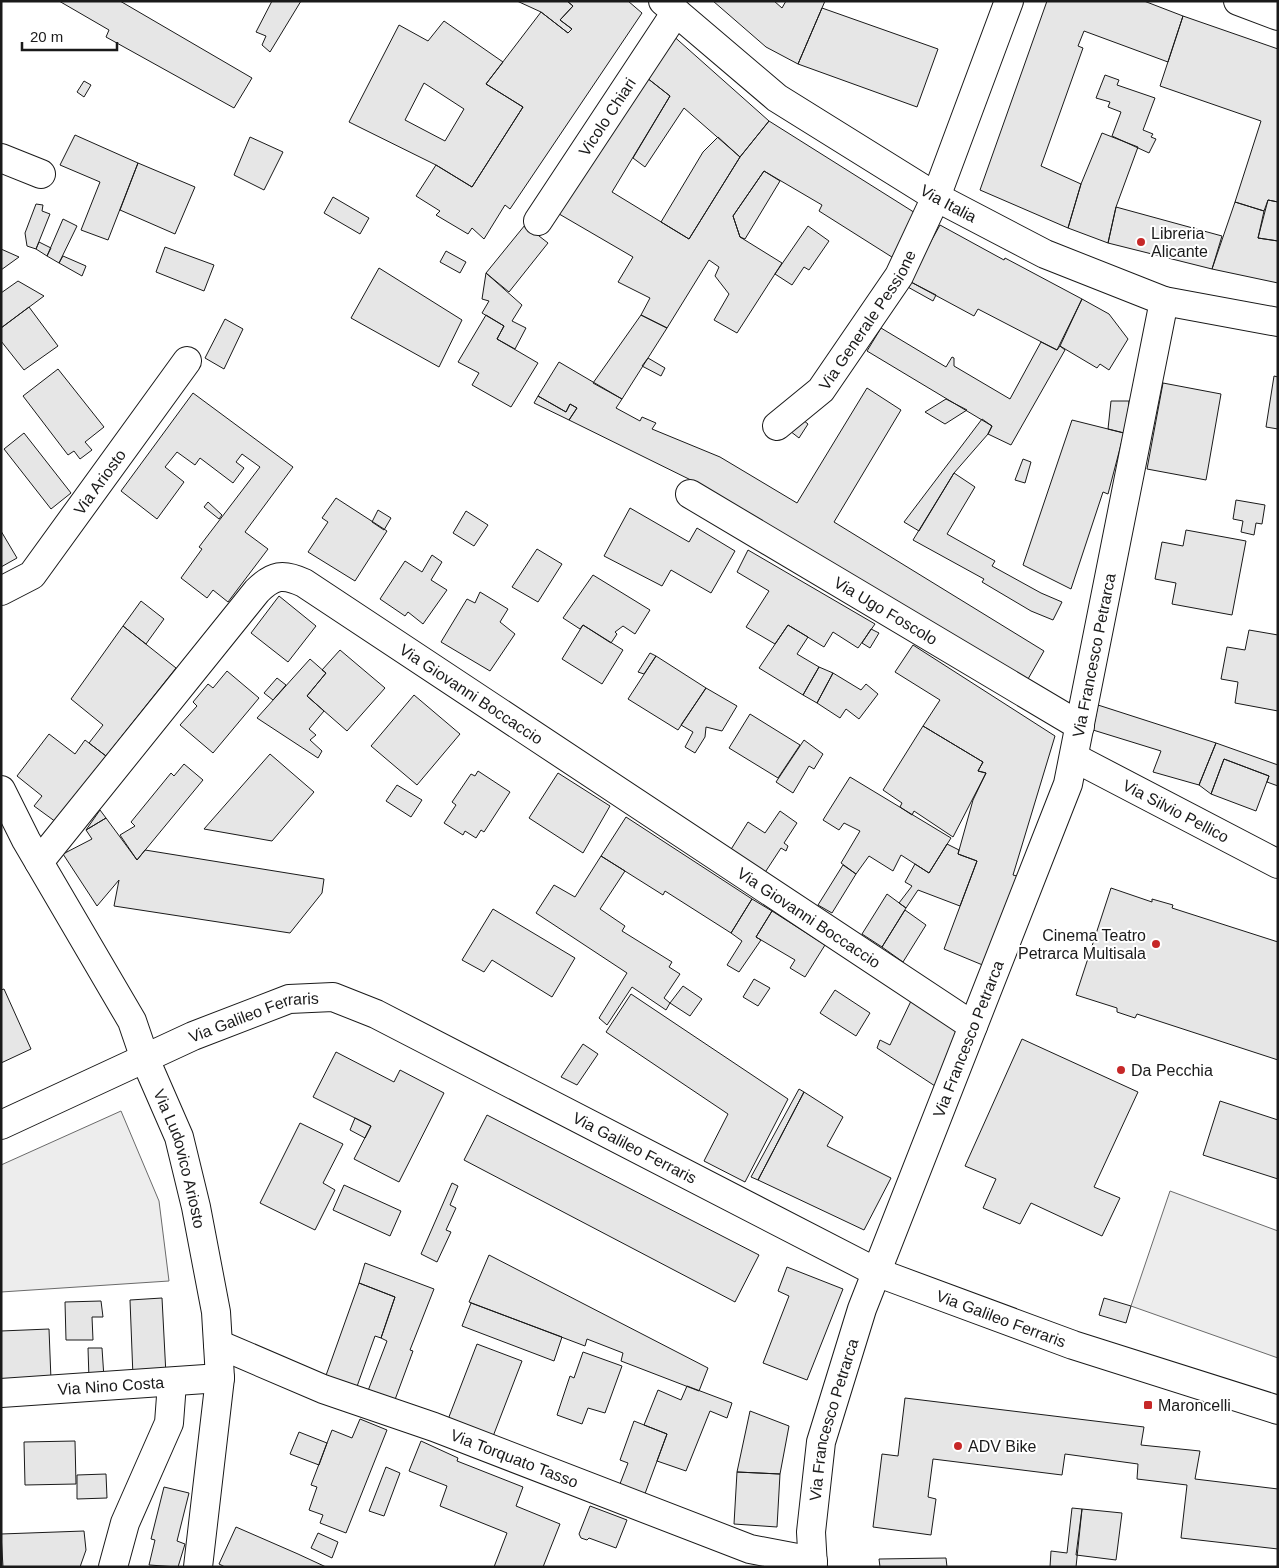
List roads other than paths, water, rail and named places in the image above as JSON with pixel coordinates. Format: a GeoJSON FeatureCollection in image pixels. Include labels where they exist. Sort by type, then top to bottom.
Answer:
{"type":"FeatureCollection","features":[{"type":"Feature","properties":{"kind":"street","name":"Via Generale Pessione"},"geometry":{"type":"LineString","coordinates":[[777,426],[821,390],[899,276],[936,197],[1009,1]]}},
{"type":"Feature","properties":{"kind":"street"},"geometry":{"type":"LineString","coordinates":[[1238,1],[1278,16]]}},
{"type":"Feature","properties":{"kind":"street","name":"Via Italia"},"geometry":{"type":"LineString","coordinates":[[669,7],[777,98],[936,197],[1046,254],[1164,301],[1278,322]]}},
{"type":"Feature","properties":{"kind":"street","name":"Vicolo Chiari"},"geometry":{"type":"LineString","coordinates":[[538,221],[669,7]]}},
{"type":"Feature","properties":{"kind":"street"},"geometry":{"type":"LineString","coordinates":[[1,158],[41,174]]}},
{"type":"Feature","properties":{"kind":"street","name":"Via Francesco Petrarca"},"geometry":{"type":"LineString","coordinates":[[813,1564],[811,1532],[821,1442],[862,1309],[1068,784],[1075,758],[1164,301]]}},
{"type":"Feature","properties":{"kind":"street","name":"Via Ariosto"},"geometry":{"type":"LineString","coordinates":[[1,591],[32,575],[187,360]]}},
{"type":"Feature","properties":{"kind":"street","name":"Via Ugo Foscolo"},"geometry":{"type":"LineString","coordinates":[[690,494],[1080,726]]}},
{"type":"Feature","properties":{"kind":"street","name":"Via Giovanni Boccaccio"},"geometry":{"type":"LineString","coordinates":[[39,862],[257,591],[267,581],[289,576],[304,583],[973,1026]]}},
{"type":"Feature","properties":{"kind":"street","name":"Via Silvio Pellico"},"geometry":{"type":"LineString","coordinates":[[1075,758],[1278,864]]}},
{"type":"Feature","properties":{"kind":"street","name":"Via Ludovico Ariosto"},"geometry":{"type":"LineString","coordinates":[[1,790],[39,862],[132,1021],[145,1059],[179,1137],[216,1312],[220,1378],[198,1567]]}},
{"type":"Feature","properties":{"kind":"street","name":"Via Galileo Ferraris"},"geometry":{"type":"LineString","coordinates":[[1,1126],[193,1036],[289,998],[333,997],[376,1014],[876,1272],[1073,1345],[1278,1410]]}},
{"type":"Feature","properties":{"kind":"street","name":"Via Torquato Tasso"},"geometry":{"type":"LineString","coordinates":[[218,1344],[323,1390],[434,1427],[750,1549],[813,1564]]}},
{"type":"Feature","properties":{"kind":"street","name":"Via Nino Costa"},"geometry":{"type":"LineString","coordinates":[[1,1393],[172,1383],[220,1378]]}},
{"type":"Feature","properties":{"kind":"street"},"geometry":{"type":"LineString","coordinates":[[113,1567],[125,1523],[169,1423],[172,1383]]}},
{"type":"Feature","properties":{"kind":"place","name":"Libreria Alicante"},"geometry":{"type":"Point","coordinates":[1141,242]}},
{"type":"Feature","properties":{"kind":"place","name":"Cinema Teatro Petrarca Multisala"},"geometry":{"type":"Point","coordinates":[1156,944]}},
{"type":"Feature","properties":{"kind":"place","name":"Da Pecchia"},"geometry":{"type":"Point","coordinates":[1121,1070]}},
{"type":"Feature","properties":{"kind":"place","name":"Maroncelli"},"geometry":{"type":"Point","coordinates":[1148,1405]}},
{"type":"Feature","properties":{"kind":"place","name":"ADV Bike"},"geometry":{"type":"Point","coordinates":[958,1446]}}]}
